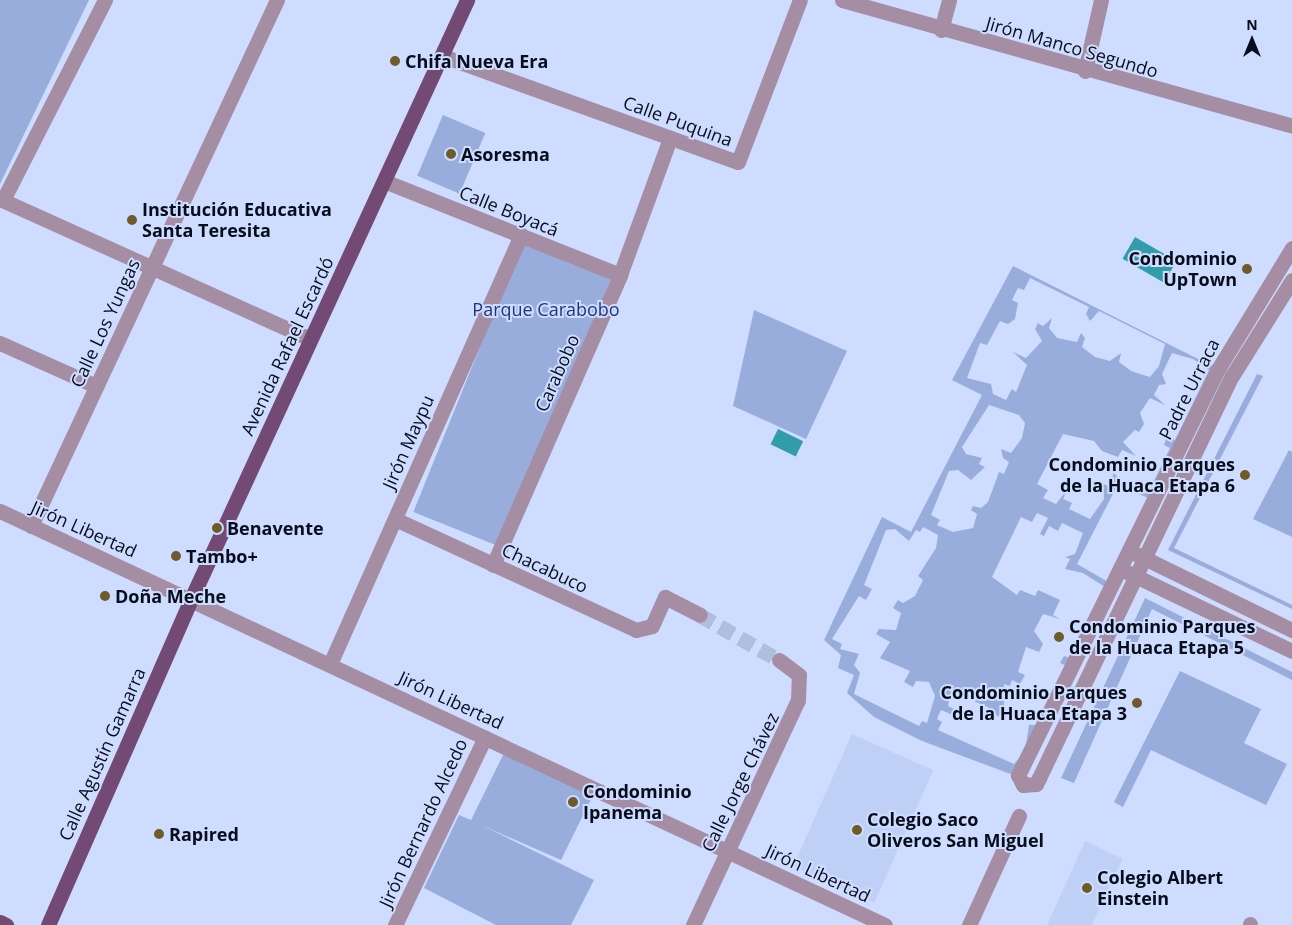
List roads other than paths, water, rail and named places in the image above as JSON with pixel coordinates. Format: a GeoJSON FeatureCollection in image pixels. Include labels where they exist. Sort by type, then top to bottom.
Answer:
{"type":"FeatureCollection","features":[{"type":"Feature","properties":{"kind":"main road","name":"Avenida Rafael Escardó"},"geometry":{"type":"LineString","coordinates":[[191,599],[310,339],[443,56],[467,0]]}},
{"type":"Feature","properties":{"kind":"main road","name":"Calle Agustín Gamarra"},"geometry":{"type":"LineString","coordinates":[[48,925],[191,599]]}},
{"type":"Feature","properties":{"kind":"main road"},"geometry":{"type":"LineString","coordinates":[[0,922],[6,925]]}},
{"type":"Feature","properties":{"kind":"street"},"geometry":{"type":"LineString","coordinates":[[105,0],[1,200],[310,339]]}},
{"type":"Feature","properties":{"kind":"street","name":"Calle Los Yungas"},"geometry":{"type":"LineString","coordinates":[[31,526],[277,0]]}},
{"type":"Feature","properties":{"kind":"street","name":"Calle Puquina"},"geometry":{"type":"LineString","coordinates":[[443,56],[738,162],[800,0]]}},
{"type":"Feature","properties":{"kind":"street","name":"Jirón Manco Segundo"},"geometry":{"type":"LineString","coordinates":[[842,0],[1085,71],[1292,126]]}},
{"type":"Feature","properties":{"kind":"street"},"geometry":{"type":"LineString","coordinates":[[941,30],[949,0]]}},
{"type":"Feature","properties":{"kind":"street"},"geometry":{"type":"LineString","coordinates":[[1085,71],[1101,0]]}},
{"type":"Feature","properties":{"kind":"street","name":"Carabobo"},"geometry":{"type":"LineString","coordinates":[[494,565],[620,275],[670,138]]}},
{"type":"Feature","properties":{"kind":"street","name":"Calle Boyacá"},"geometry":{"type":"LineString","coordinates":[[384,181],[620,275]]}},
{"type":"Feature","properties":{"kind":"street","name":"Jirón Maypu"},"geometry":{"type":"LineString","coordinates":[[330,664],[521,235]]}},
{"type":"Feature","properties":{"kind":"street","name":"Padre Urraca"},"geometry":{"type":"LineString","coordinates":[[1292,248],[1218,369],[1122,569],[1018,775],[1023,785],[1036,784],[1232,376],[1292,280]]}},
{"type":"Feature","properties":{"kind":"street"},"geometry":{"type":"LineString","coordinates":[[0,343],[96,386]]}},
{"type":"Feature","properties":{"kind":"street","name":"Jirón Libertad"},"geometry":{"type":"LineString","coordinates":[[0,512],[191,599],[885,925]]}},
{"type":"Feature","properties":{"kind":"street","name":"Chacabuco"},"geometry":{"type":"LineString","coordinates":[[395,519],[636,630],[652,626],[665,597],[700,615]]}},
{"type":"Feature","properties":{"kind":"street"},"geometry":{"type":"LineString","coordinates":[[1130,551],[1292,630]]}},
{"type":"Feature","properties":{"kind":"street"},"geometry":{"type":"LineString","coordinates":[[1122,569],[1292,651]]}},
{"type":"Feature","properties":{"kind":"street","name":"Calle Jorge Chávez"},"geometry":{"type":"LineString","coordinates":[[693,925],[798,700],[799,675],[779,660]]}},
{"type":"Feature","properties":{"kind":"street","name":"Jirón Bernardo Alcedo"},"geometry":{"type":"LineString","coordinates":[[395,925],[485,737]]}},
{"type":"Feature","properties":{"kind":"street"},"geometry":{"type":"LineString","coordinates":[[969,925],[1018,816]]}},
{"type":"Feature","properties":{"kind":"tunnel"},"geometry":{"type":"LineString","coordinates":[[700,615],[779,660]]}},
{"type":"Feature","properties":{"kind":"place","name":"Chifa Nueva Era"},"geometry":{"type":"Point","coordinates":[395,61]}},
{"type":"Feature","properties":{"kind":"place","name":"Asoresma"},"geometry":{"type":"Point","coordinates":[451,154]}},
{"type":"Feature","properties":{"kind":"place","name":"Institución Educativa Santa Teresita"},"geometry":{"type":"Point","coordinates":[132,220]}},
{"type":"Feature","properties":{"kind":"place","name":"Condominio UpTown"},"geometry":{"type":"Point","coordinates":[1247,269]}},
{"type":"Feature","properties":{"kind":"place","name":"Condominio Parques de la Huaca Etapa 6"},"geometry":{"type":"Point","coordinates":[1245,475]}},
{"type":"Feature","properties":{"kind":"place","name":"Benavente"},"geometry":{"type":"Point","coordinates":[217,528]}},
{"type":"Feature","properties":{"kind":"place","name":"Tambo+"},"geometry":{"type":"Point","coordinates":[176,556]}},
{"type":"Feature","properties":{"kind":"place","name":"Doña Meche"},"geometry":{"type":"Point","coordinates":[105,596]}},
{"type":"Feature","properties":{"kind":"place","name":"Condominio Parques de la Huaca Etapa 5"},"geometry":{"type":"Point","coordinates":[1059,637]}},
{"type":"Feature","properties":{"kind":"place","name":"Condominio Parques de la Huaca Etapa 3"},"geometry":{"type":"Point","coordinates":[1137,703]}},
{"type":"Feature","properties":{"kind":"place","name":"Condominio Ipanema"},"geometry":{"type":"Point","coordinates":[573,802]}},
{"type":"Feature","properties":{"kind":"place","name":"Colegio Saco Oliveros San Miguel"},"geometry":{"type":"Point","coordinates":[857,830]}},
{"type":"Feature","properties":{"kind":"place","name":"Rapired"},"geometry":{"type":"Point","coordinates":[159,834]}},
{"type":"Feature","properties":{"kind":"place","name":"Colegio Albert Einstein"},"geometry":{"type":"Point","coordinates":[1087,888]}},
{"type":"Feature","properties":{"kind":"park label","name":"Parque Carabobo"},"geometry":{"type":"Point","coordinates":[546,309]}}]}
